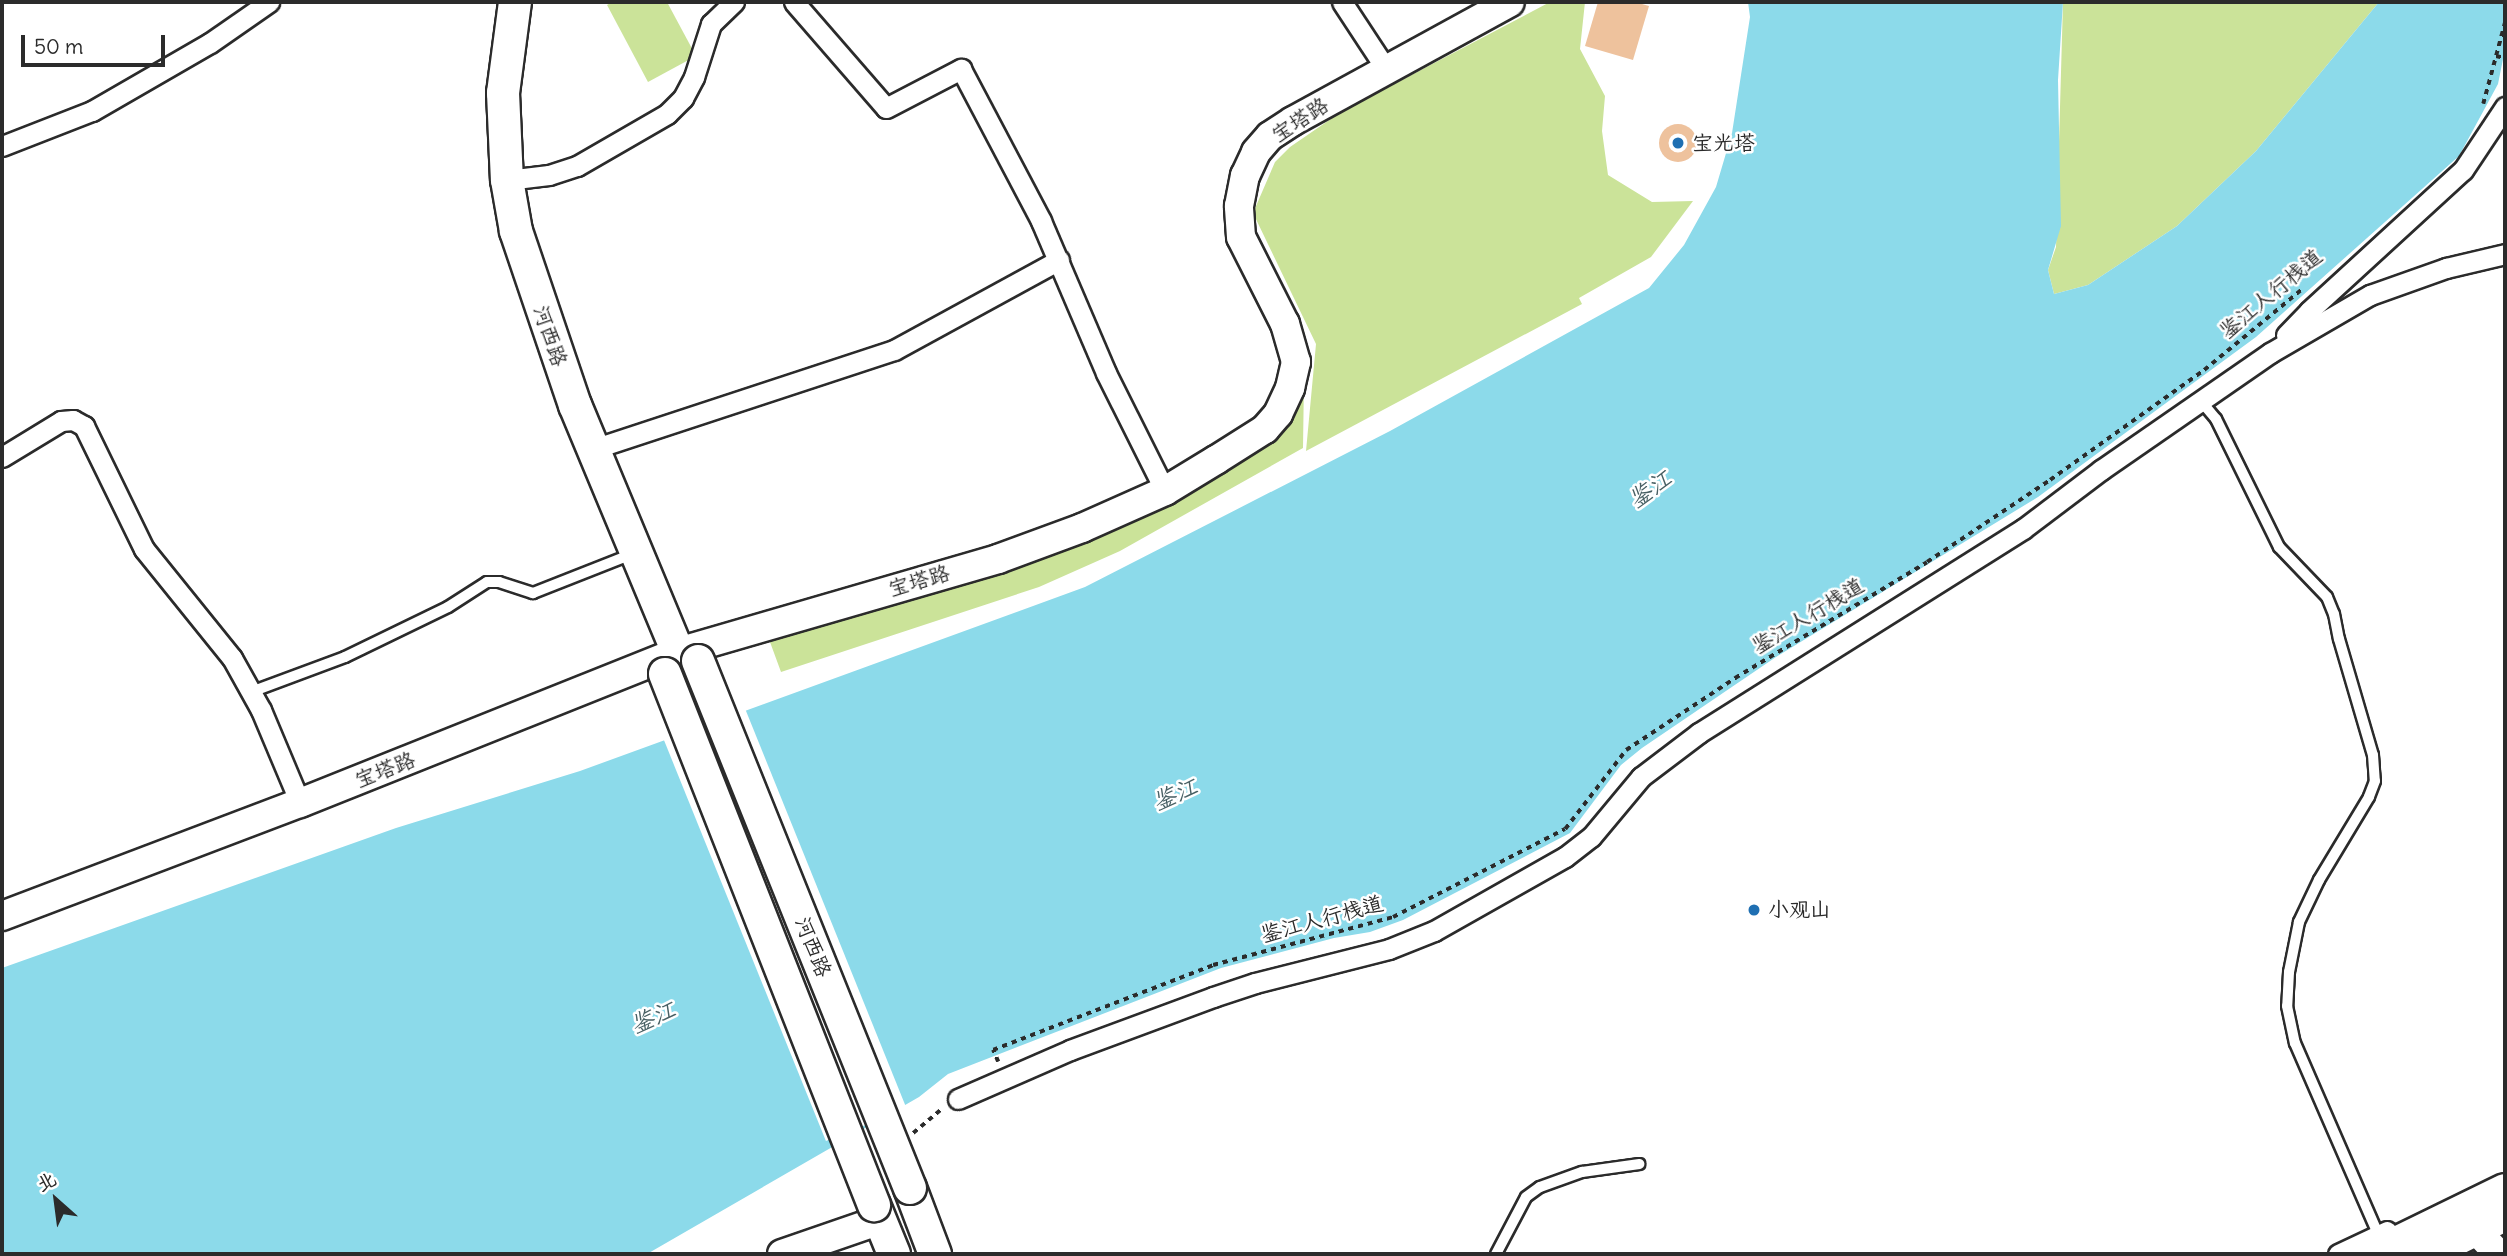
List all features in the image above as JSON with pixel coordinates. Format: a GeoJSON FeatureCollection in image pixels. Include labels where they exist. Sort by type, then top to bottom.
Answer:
{"type":"FeatureCollection","features":[{"type":"Feature","properties":{"kind":"main road","name":"河西路"},"geometry":{"type":"LineString","coordinates":[[515,2],[503,93],[507,180],[516,230],[531,281],[593,449],[680,662],[910,1188],[934,1254]]}},
{"type":"Feature","properties":{"kind":"main road","name":"河西路"},"geometry":{"type":"LineString","coordinates":[[680,662],[894,1254]]}},
{"type":"Feature","properties":{"kind":"main road"},"geometry":{"type":"LineString","coordinates":[[2427,1254],[2472,1220],[2505,1190]]}},
{"type":"Feature","properties":{"kind":"main road"},"geometry":{"type":"LineString","coordinates":[[2379,1246],[2472,1220],[2505,1215]]}},
{"type":"Feature","properties":{"kind":"street"},"geometry":{"type":"LineString","coordinates":[[3,144],[92,111],[142,84],[269,2]]}},
{"type":"Feature","properties":{"kind":"street"},"geometry":{"type":"LineString","coordinates":[[507,180],[549,175],[577,166],[667,114],[683,98],[694,78],[711,24],[734,2]]}},
{"type":"Feature","properties":{"kind":"street"},"geometry":{"type":"LineString","coordinates":[[794,2],[886,108],[961,69],[1059,260],[1106,373],[1165,491]]}},
{"type":"Feature","properties":{"kind":"street"},"geometry":{"type":"LineString","coordinates":[[1342,2],[1386,69]]}},
{"type":"Feature","properties":{"kind":"street","name":"宝塔路"},"geometry":{"type":"LineString","coordinates":[[2,916],[680,662],[998,559],[1093,524],[1165,491],[1265,429],[1278,414],[1290,388],[1296,362],[1285,324],[1241,237],[1239,206],[1245,176],[1256,152],[1270,136],[1293,121],[1510,2]]}},
{"type":"Feature","properties":{"kind":"street"},"geometry":{"type":"LineString","coordinates":[[2270,353],[2309,311],[2463,170],[2505,107]]}},
{"type":"Feature","properties":{"kind":"street"},"geometry":{"type":"LineString","coordinates":[[958,1099],[1070,1050],[1213,997],[1255,983],[1390,949],[1457,918],[1579,848],[1599,829],[1641,777],[1699,733],[2023,529],[2200,400],[2270,353],[2370,295],[2446,268],[2505,254]]}},
{"type":"Feature","properties":{"kind":"street"},"geometry":{"type":"LineString","coordinates":[[593,449],[894,350],[1059,260]]}},
{"type":"Feature","properties":{"kind":"street"},"geometry":{"type":"LineString","coordinates":[[2,457],[61,421],[73,420],[84,426],[144,549],[232,658],[251,692],[300,803]]}},
{"type":"Feature","properties":{"kind":"street"},"geometry":{"type":"LineString","coordinates":[[2338,1254],[2379,1246],[2505,1176]]}},
{"type":"Feature","properties":{"kind":"street"},"geometry":{"type":"LineString","coordinates":[[782,1254],[878,1212]]}},
{"type":"Feature","properties":{"kind":"street"},"geometry":{"type":"LineString","coordinates":[[2472,1220],[2498,1254]]}},
{"type":"Feature","properties":{"kind":"lane"},"geometry":{"type":"LineString","coordinates":[[2200,400],[2216,419],[2279,547],[2327,597],[2373,755],[2375,781],[2369,797],[2319,880],[2299,922],[2289,972],[2287,1006],[2295,1043],[2379,1246]]}},
{"type":"Feature","properties":{"kind":"lane"},"geometry":{"type":"LineString","coordinates":[[251,692],[345,657],[448,607],[487,582],[499,582],[533,593],[636,553]]}},
{"type":"Feature","properties":{"kind":"lane"},"geometry":{"type":"LineString","coordinates":[[1496,1254],[1526,1197],[1540,1187],[1582,1172],[1639,1164]]}},
{"type":"Feature","properties":{"kind":"path"},"geometry":{"type":"LineString","coordinates":[[2480,111],[2505,22]]}},
{"type":"Feature","properties":{"kind":"path"},"geometry":{"type":"LineString","coordinates":[[2496,56],[2505,58]]}},
{"type":"Feature","properties":{"kind":"path","name":"鉴江人行栈道"},"geometry":{"type":"LineString","coordinates":[[993,1050],[1231,959],[1393,917],[1565,829],[1626,750],[1735,678],[1927,562],[2050,480],[2204,370],[2310,282]]}},
{"type":"Feature","properties":{"kind":"green space"},"geometry":{"type":"Polygon","coordinates":[[[612,2],[667,2],[696,56],[648,82],[607,5],[612,2]]]}},
{"type":"Feature","properties":{"kind":"green space"},"geometry":{"type":"Polygon","coordinates":[[[1550,2],[1585,2],[1580,49],[1605,96],[1602,131],[1608,175],[1652,202],[1693,201],[1651,257],[1579,298],[1582,304],[1306,451],[1316,344],[1253,213],[1275,162],[1290,147],[1341,112],[1550,2]]]}},
{"type":"Feature","properties":{"kind":"green space"},"geometry":{"type":"Polygon","coordinates":[[[2063,2],[2379,2],[2256,151],[2177,226],[2088,285],[2054,294],[2048,270],[2056,247],[2063,2]]]}},
{"type":"Feature","properties":{"kind":"green space"},"geometry":{"type":"Polygon","coordinates":[[[1304,379],[1303,448],[1120,551],[1039,587],[781,672],[770,642],[1107,533],[1174,501],[1281,433],[1304,379]]]}},
{"type":"Feature","properties":{"kind":"water","name":"鉴江"},"geometry":{"type":"Polygon","coordinates":[[[1748,2],[2063,2],[2058,80],[2061,226],[2048,270],[2054,294],[2088,285],[2177,226],[2256,151],[2379,2],[2505,2],[2505,49],[2498,84],[2459,156],[2256,337],[2038,497],[1776,657],[1642,748],[1621,765],[1570,833],[1403,920],[1370,932],[1334,938],[1221,968],[948,1074],[919,1097],[647,1254],[2,1254],[2,968],[396,828],[580,771],[1085,587],[1390,431],[1649,288],[1684,245],[1716,187],[1732,133],[1750,17],[1748,2]]]}},
{"type":"Feature","properties":{"kind":"pier"},"geometry":{"type":"Polygon","coordinates":[[[744,706],[907,1108],[826,1141],[663,739],[744,706]]]}},
{"type":"Feature","properties":{"kind":"building"},"geometry":{"type":"Polygon","coordinates":[[[1598,2],[1635,2],[1649,6],[1633,60],[1585,46],[1598,2]]]}},
{"type":"Feature","properties":{"kind":"building","name":"宝光塔"},"geometry":{"type":"Polygon","coordinates":[[[1678,124],[1692,129],[1697,143],[1692,157],[1678,162],[1664,157],[1659,143],[1664,129],[1678,124]]]}},
{"type":"Feature","properties":{"kind":"place","name":"宝光塔"},"geometry":{"type":"Point","coordinates":[1678,143]}},
{"type":"Feature","properties":{"kind":"place","name":"小观山"},"geometry":{"type":"Point","coordinates":[1754,910]}}]}
